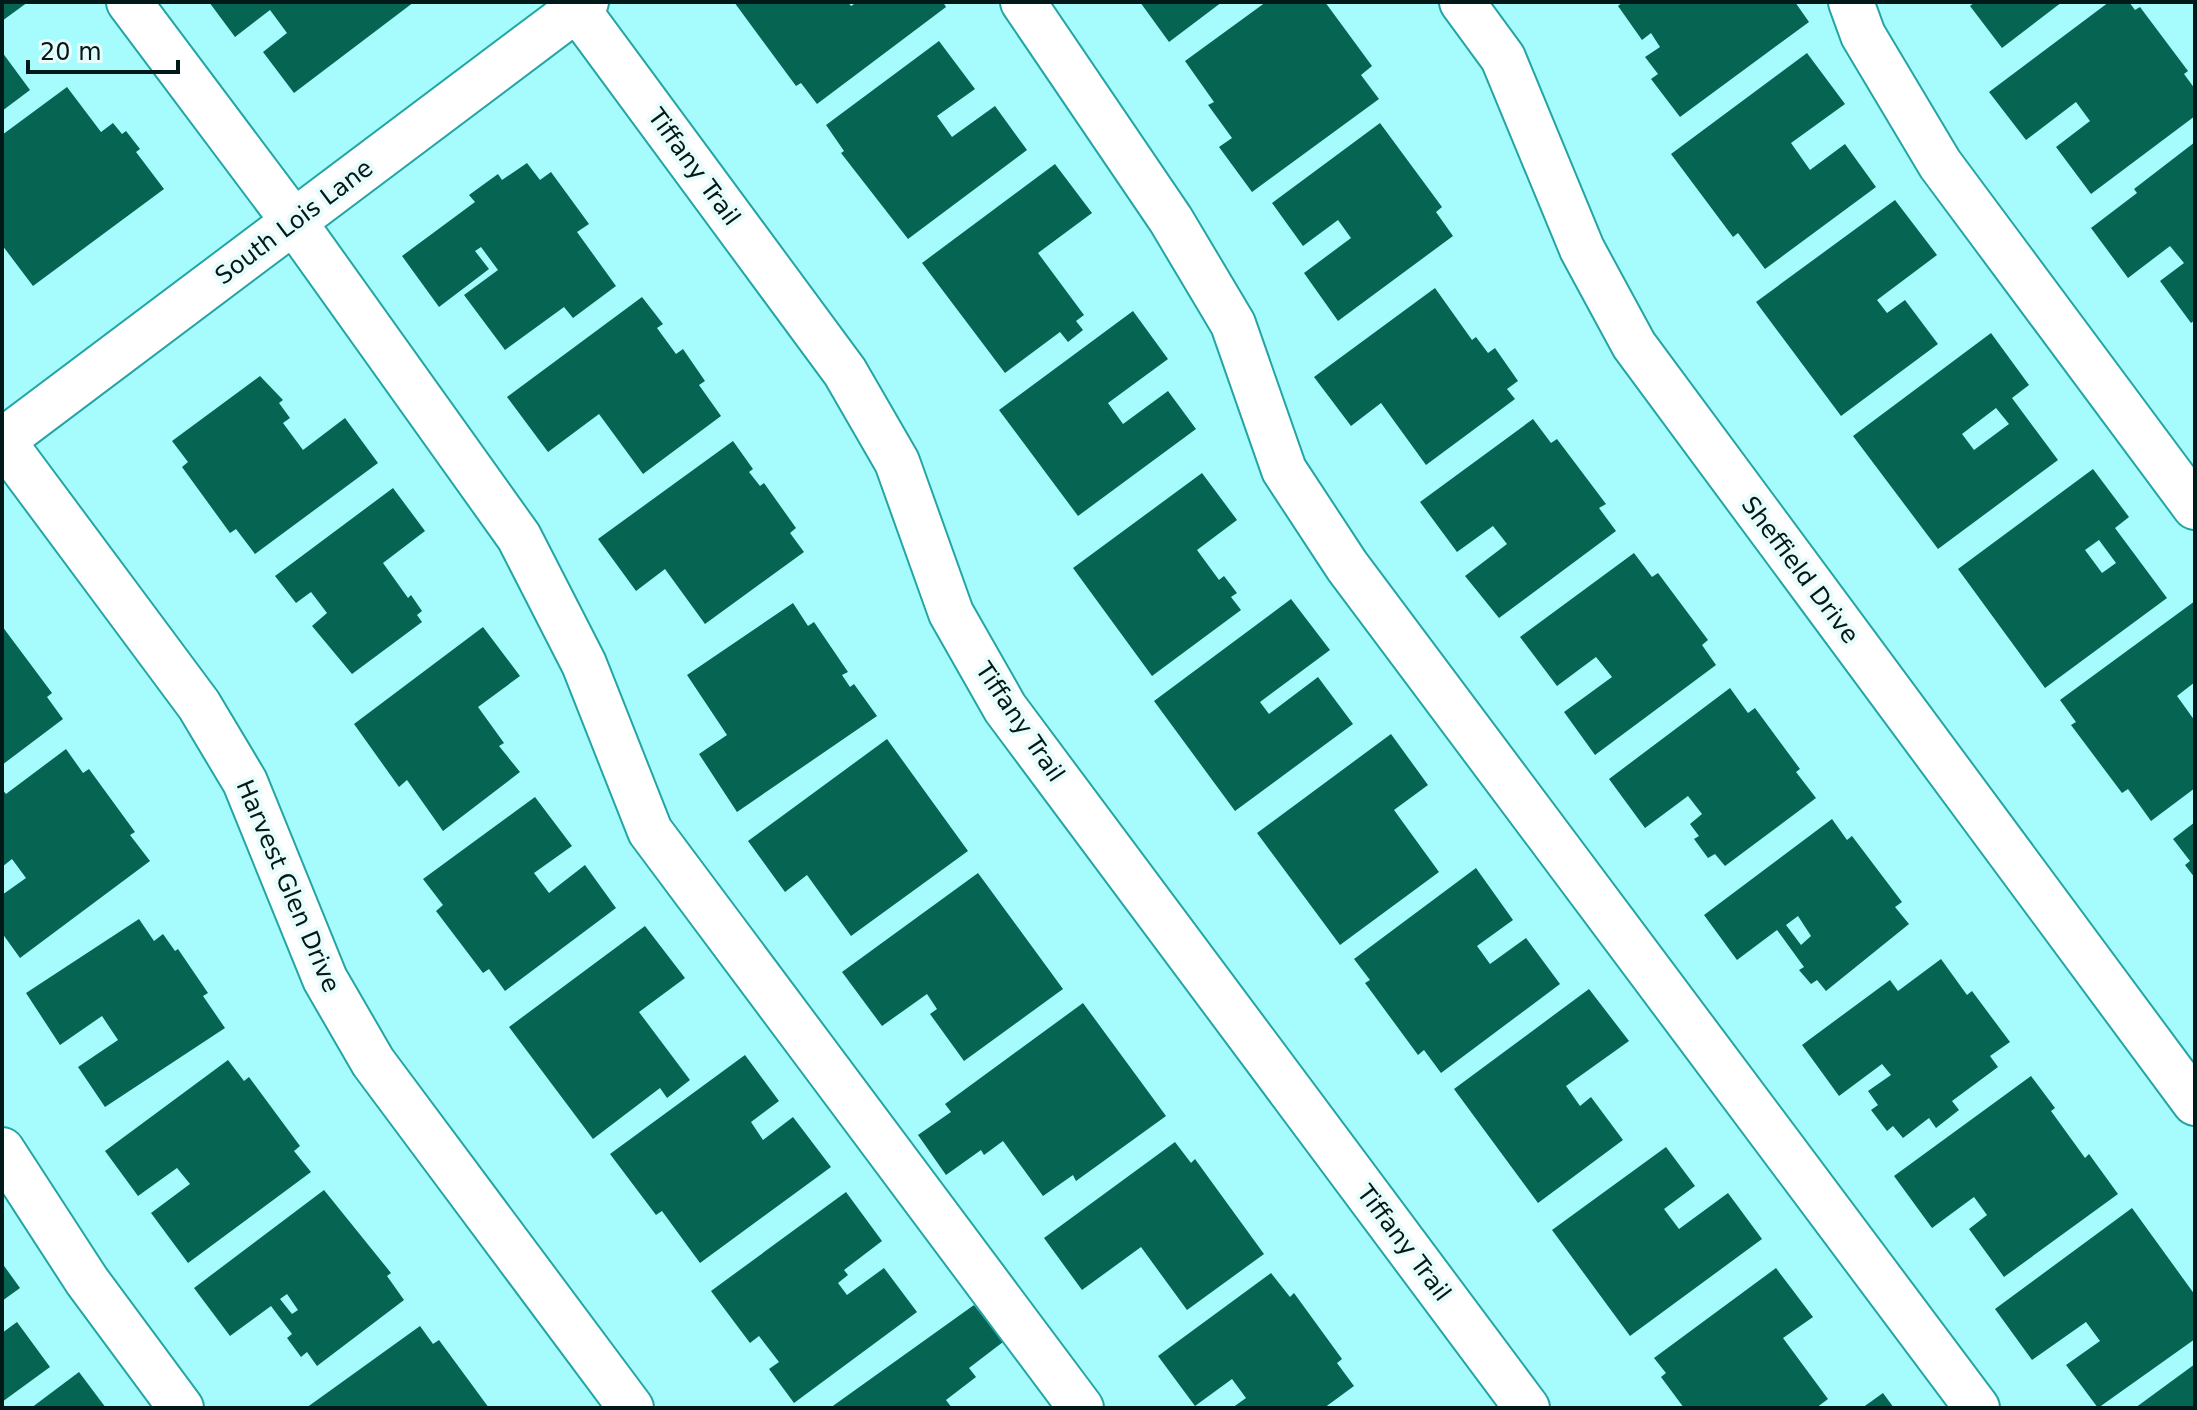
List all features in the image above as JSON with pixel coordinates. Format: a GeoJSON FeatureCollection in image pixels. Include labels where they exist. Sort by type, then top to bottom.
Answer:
{"type":"FeatureCollection","features":[{"type":"Feature","properties":{"kind":"street"},"geometry":{"type":"LineString","coordinates":[[129,2],[294,222],[519,537],[584,664],[650,831],[1081,1408]]}},
{"type":"Feature","properties":{"kind":"street"},"geometry":{"type":"LineString","coordinates":[[1023,2],[1163,207],[1233,324],[1284,470],[1347,566],[1977,1408]]}},
{"type":"Feature","properties":{"kind":"street","name":"Sheffield Drive"},"geometry":{"type":"LineString","coordinates":[[1462,2],[1503,58],[1582,249],[1634,345],[2195,1103]]}},
{"type":"Feature","properties":{"kind":"street"},"geometry":{"type":"LineString","coordinates":[[1851,2],[1863,35],[1940,164],[2195,507]]}},
{"type":"Feature","properties":{"kind":"street","name":"South Lois Lane"},"geometry":{"type":"LineString","coordinates":[[2,441],[578,4]]}},
{"type":"Feature","properties":{"kind":"street","name":"Tiffany Trail"},"geometry":{"type":"LineString","coordinates":[[578,4],[845,372],[897,462],[951,613],[1005,708],[1527,1408]]}},
{"type":"Feature","properties":{"kind":"street","name":"Harvest Glen Drive"},"geometry":{"type":"LineString","coordinates":[[2,441],[199,705],[237,769],[325,979],[373,1062],[631,1408]]}},
{"type":"Feature","properties":{"kind":"street"},"geometry":{"type":"LineString","coordinates":[[2,1150],[87,1281],[181,1408]]}},
{"type":"Feature","properties":{"kind":"building"},"geometry":{"type":"Polygon","coordinates":[[[2,2],[28,2],[2,21],[2,2]]]}},
{"type":"Feature","properties":{"kind":"building"},"geometry":{"type":"Polygon","coordinates":[[[209,2],[414,2],[294,93],[263,52],[287,33],[270,10],[235,37],[209,2]]]}},
{"type":"Feature","properties":{"kind":"building"},"geometry":{"type":"Polygon","coordinates":[[[734,2],[848,2],[851,6],[857,2],[943,2],[946,7],[817,104],[801,83],[796,86],[734,2]]]}},
{"type":"Feature","properties":{"kind":"building"},"geometry":{"type":"Polygon","coordinates":[[[1140,2],[1222,2],[1169,42],[1140,2]]]}},
{"type":"Feature","properties":{"kind":"building"},"geometry":{"type":"Polygon","coordinates":[[[1266,2],[1325,2],[1372,66],[1361,75],[1379,99],[1252,192],[1219,147],[1232,138],[1208,105],[1214,102],[1185,61],[1266,2]]]}},
{"type":"Feature","properties":{"kind":"building"},"geometry":{"type":"Polygon","coordinates":[[[1623,2],[1795,2],[1809,22],[1680,117],[1651,79],[1658,74],[1645,57],[1660,47],[1651,33],[1642,40],[1618,6],[1623,2]]]}},
{"type":"Feature","properties":{"kind":"building"},"geometry":{"type":"Polygon","coordinates":[[[1975,2],[2062,2],[2002,48],[1970,6],[1975,2]]]}},
{"type":"Feature","properties":{"kind":"building"},"geometry":{"type":"Polygon","coordinates":[[[2109,2],[2129,2],[2135,10],[2140,7],[2188,71],[2184,74],[2195,89],[2195,116],[2091,194],[2056,147],[2090,121],[2076,102],[2026,140],[1989,92],[2109,2]]]}},
{"type":"Feature","properties":{"kind":"building"},"geometry":{"type":"Polygon","coordinates":[[[939,41],[975,89],[937,116],[952,137],[995,106],[1027,150],[908,239],[841,153],[844,151],[826,125],[939,41]]]}},
{"type":"Feature","properties":{"kind":"building"},"geometry":{"type":"Polygon","coordinates":[[[2,52],[30,90],[2,111],[2,52]]]}},
{"type":"Feature","properties":{"kind":"building"},"geometry":{"type":"Polygon","coordinates":[[[1807,53],[1845,104],[1791,143],[1810,170],[1845,144],[1876,187],[1765,269],[1738,233],[1733,237],[1671,154],[1807,53]]]}},
{"type":"Feature","properties":{"kind":"building"},"geometry":{"type":"Polygon","coordinates":[[[67,87],[101,132],[113,123],[122,134],[126,131],[140,149],[136,152],[164,189],[33,286],[2,245],[2,135],[67,87]]]}},
{"type":"Feature","properties":{"kind":"building"},"geometry":{"type":"Polygon","coordinates":[[[1380,123],[1442,207],[1436,212],[1453,236],[1338,321],[1304,273],[1351,238],[1338,220],[1303,246],[1272,203],[1380,123]]]}},
{"type":"Feature","properties":{"kind":"building"},"geometry":{"type":"Polygon","coordinates":[[[2195,142],[2195,320],[2191,323],[2160,281],[2184,263],[2170,246],[2128,278],[2091,228],[2137,193],[2134,189],[2195,142]]]}},
{"type":"Feature","properties":{"kind":"building"},"geometry":{"type":"Polygon","coordinates":[[[527,163],[540,180],[551,172],[589,224],[577,232],[616,286],[573,318],[564,307],[505,350],[464,295],[498,270],[481,247],[475,251],[489,269],[439,307],[402,256],[475,202],[469,195],[498,174],[502,180],[527,163]]]}},
{"type":"Feature","properties":{"kind":"building"},"geometry":{"type":"Polygon","coordinates":[[[1055,164],[1092,213],[1038,253],[1084,315],[1076,321],[1083,330],[1068,342],[1060,332],[1005,373],[922,263],[1055,164]]]}},
{"type":"Feature","properties":{"kind":"building"},"geometry":{"type":"Polygon","coordinates":[[[1895,200],[1937,255],[1877,300],[1887,313],[1905,300],[1938,344],[1841,416],[1756,302],[1895,200]]]}},
{"type":"Feature","properties":{"kind":"building"},"geometry":{"type":"Polygon","coordinates":[[[1435,288],[1472,340],[1476,337],[1488,353],[1495,348],[1518,381],[1507,389],[1515,399],[1426,465],[1381,403],[1351,426],[1314,377],[1435,288]]]}},
{"type":"Feature","properties":{"kind":"building"},"geometry":{"type":"Polygon","coordinates":[[[642,297],[663,324],[657,328],[676,354],[683,349],[705,381],[699,385],[721,416],[643,474],[599,414],[548,452],[507,397],[642,297]]]}},
{"type":"Feature","properties":{"kind":"building"},"geometry":{"type":"Polygon","coordinates":[[[1133,311],[1168,359],[1108,403],[1123,424],[1168,391],[1196,429],[1078,516],[999,410],[1133,311]]]}},
{"type":"Feature","properties":{"kind":"building"},"geometry":{"type":"Polygon","coordinates":[[[1991,333],[2029,385],[2012,398],[2058,460],[1938,549],[1853,436],[1991,333]],[[1996,408],[1962,434],[1974,450],[2009,424],[1996,408]]]}},
{"type":"Feature","properties":{"kind":"building"},"geometry":{"type":"Polygon","coordinates":[[[260,376],[283,400],[279,403],[290,418],[283,423],[303,450],[345,418],[378,463],[255,554],[236,529],[230,533],[182,467],[188,462],[172,441],[260,376]]]}},
{"type":"Feature","properties":{"kind":"building"},"geometry":{"type":"Polygon","coordinates":[[[1533,419],[1551,443],[1557,439],[1606,504],[1599,508],[1616,531],[1499,618],[1465,576],[1507,544],[1493,526],[1457,552],[1420,502],[1533,419]]]}},
{"type":"Feature","properties":{"kind":"building"},"geometry":{"type":"Polygon","coordinates":[[[733,441],[753,469],[749,472],[760,486],[764,483],[796,528],[790,533],[804,552],[705,624],[665,569],[636,591],[598,539],[733,441]]]}},
{"type":"Feature","properties":{"kind":"building"},"geometry":{"type":"Polygon","coordinates":[[[2093,469],[2129,517],[2115,528],[2167,598],[2045,688],[1958,569],[2093,469]],[[2099,540],[2085,550],[2102,573],[2116,563],[2099,540]]]}},
{"type":"Feature","properties":{"kind":"building"},"geometry":{"type":"Polygon","coordinates":[[[1202,473],[1237,520],[1197,550],[1219,580],[1224,576],[1237,593],[1231,597],[1241,610],[1152,676],[1073,568],[1202,473]]]}},
{"type":"Feature","properties":{"kind":"building"},"geometry":{"type":"Polygon","coordinates":[[[393,488],[425,531],[383,563],[408,598],[411,595],[422,611],[417,615],[422,622],[352,674],[312,626],[327,613],[311,592],[296,603],[275,576],[393,488]]]}},
{"type":"Feature","properties":{"kind":"building"},"geometry":{"type":"Polygon","coordinates":[[[1634,553],[1652,577],[1658,573],[1708,640],[1702,645],[1716,665],[1595,755],[1564,712],[1612,677],[1596,657],[1557,686],[1520,637],[1634,553]]]}},
{"type":"Feature","properties":{"kind":"building"},"geometry":{"type":"Polygon","coordinates":[[[1291,599],[1330,650],[1260,702],[1269,714],[1318,677],[1353,724],[1235,811],[1154,701],[1291,599]]]}},
{"type":"Feature","properties":{"kind":"building"},"geometry":{"type":"Polygon","coordinates":[[[2195,601],[2195,682],[2177,696],[2195,721],[2195,788],[2151,821],[2128,789],[2122,793],[2071,725],[2076,722],[2060,700],[2195,601]]]}},
{"type":"Feature","properties":{"kind":"building"},"geometry":{"type":"Polygon","coordinates":[[[793,603],[808,626],[814,622],[848,672],[842,675],[850,687],[854,684],[877,716],[737,812],[699,754],[727,735],[687,675],[793,603]]]}},
{"type":"Feature","properties":{"kind":"building"},"geometry":{"type":"Polygon","coordinates":[[[2,626],[52,693],[47,697],[63,719],[2,765],[2,626]]]}},
{"type":"Feature","properties":{"kind":"building"},"geometry":{"type":"Polygon","coordinates":[[[483,627],[520,676],[478,707],[504,743],[499,746],[520,772],[443,831],[407,780],[399,787],[354,724],[483,627]]]}},
{"type":"Feature","properties":{"kind":"building"},"geometry":{"type":"Polygon","coordinates":[[[1730,688],[1748,713],[1755,708],[1800,769],[1796,772],[1816,798],[1725,866],[1715,854],[1708,858],[1694,839],[1699,836],[1690,824],[1702,814],[1688,796],[1645,828],[1609,779],[1730,688]]]}},
{"type":"Feature","properties":{"kind":"building"},"geometry":{"type":"Polygon","coordinates":[[[1391,734],[1428,785],[1394,810],[1439,872],[1340,945],[1257,833],[1391,734]]]}},
{"type":"Feature","properties":{"kind":"building"},"geometry":{"type":"Polygon","coordinates":[[[887,739],[968,851],[851,936],[807,875],[785,892],[748,841],[887,739]]]}},
{"type":"Feature","properties":{"kind":"building"},"geometry":{"type":"Polygon","coordinates":[[[66,749],[83,773],[89,769],[135,832],[130,835],[150,861],[20,958],[2,933],[2,895],[26,878],[12,859],[2,867],[2,789],[6,794],[66,749]]]}},
{"type":"Feature","properties":{"kind":"building"},"geometry":{"type":"Polygon","coordinates":[[[535,797],[572,846],[534,873],[549,893],[585,865],[616,908],[505,991],[489,969],[483,973],[436,911],[443,905],[423,879],[535,797]]]}},
{"type":"Feature","properties":{"kind":"building"},"geometry":{"type":"Polygon","coordinates":[[[1832,819],[1847,840],[1852,836],[1902,902],[1895,907],[1909,924],[1826,991],[1817,980],[1811,984],[1799,970],[1804,967],[1777,930],[1737,960],[1704,915],[1832,819]],[[1798,916],[1786,925],[1801,945],[1811,936],[1798,916]]]}},
{"type":"Feature","properties":{"kind":"building"},"geometry":{"type":"Polygon","coordinates":[[[2195,822],[2195,878],[2185,865],[2190,861],[2173,839],[2195,822]]]}},
{"type":"Feature","properties":{"kind":"building"},"geometry":{"type":"Polygon","coordinates":[[[1476,868],[1513,920],[1477,946],[1490,964],[1526,938],[1560,984],[1441,1073],[1424,1050],[1418,1055],[1365,983],[1370,980],[1354,959],[1476,868]]]}},
{"type":"Feature","properties":{"kind":"building"},"geometry":{"type":"Polygon","coordinates":[[[978,873],[1063,989],[964,1061],[930,1014],[937,1009],[927,994],[882,1026],[842,972],[978,873]]]}},
{"type":"Feature","properties":{"kind":"building"},"geometry":{"type":"Polygon","coordinates":[[[139,919],[154,941],[163,934],[175,951],[178,949],[208,993],[203,996],[225,1028],[105,1107],[78,1067],[118,1040],[102,1016],[60,1045],[26,993],[139,919]]]}},
{"type":"Feature","properties":{"kind":"building"},"geometry":{"type":"Polygon","coordinates":[[[645,926],[685,978],[639,1012],[690,1080],[667,1098],[660,1088],[593,1139],[509,1027],[645,926]]]}},
{"type":"Feature","properties":{"kind":"building"},"geometry":{"type":"Polygon","coordinates":[[[1941,959],[1967,995],[1972,991],[2010,1042],[1990,1056],[1998,1067],[1952,1101],[1959,1110],[1936,1128],[1929,1118],[1903,1138],[1893,1126],[1887,1131],[1871,1110],[1878,1105],[1868,1091],[1891,1075],[1882,1064],[1839,1096],[1802,1045],[1890,980],[1898,991],[1941,959]]]}},
{"type":"Feature","properties":{"kind":"building"},"geometry":{"type":"Polygon","coordinates":[[[1589,989],[1629,1041],[1566,1086],[1580,1106],[1591,1097],[1623,1140],[1538,1203],[1454,1089],[1589,989]]]}},
{"type":"Feature","properties":{"kind":"building"},"geometry":{"type":"Polygon","coordinates":[[[1083,1003],[1166,1116],[1076,1181],[1073,1175],[1043,1196],[1003,1141],[984,1155],[981,1150],[946,1175],[918,1135],[951,1112],[945,1104],[1083,1003]]]}},
{"type":"Feature","properties":{"kind":"building"},"geometry":{"type":"Polygon","coordinates":[[[745,1055],[779,1101],[751,1122],[763,1140],[793,1117],[831,1167],[700,1263],[662,1211],[656,1215],[610,1154],[745,1055]]]}},
{"type":"Feature","properties":{"kind":"building"},"geometry":{"type":"Polygon","coordinates":[[[228,1060],[244,1081],[249,1077],[300,1146],[294,1151],[311,1172],[188,1263],[151,1213],[190,1184],[177,1168],[138,1196],[105,1151],[228,1060]]]}},
{"type":"Feature","properties":{"kind":"building"},"geometry":{"type":"Polygon","coordinates":[[[2031,1076],[2055,1108],[2051,1111],[2085,1158],[2089,1154],[2118,1194],[2004,1277],[1969,1229],[1987,1215],[1974,1197],[1932,1228],[1894,1176],[2031,1076]]]}},
{"type":"Feature","properties":{"kind":"building"},"geometry":{"type":"Polygon","coordinates":[[[1175,1142],[1191,1163],[1195,1159],[1264,1254],[1187,1310],[1141,1247],[1082,1290],[1044,1238],[1175,1142]]]}},
{"type":"Feature","properties":{"kind":"building"},"geometry":{"type":"Polygon","coordinates":[[[1666,1147],[1695,1186],[1664,1209],[1679,1229],[1728,1193],[1762,1239],[1630,1336],[1552,1230],[1666,1147]]]}},
{"type":"Feature","properties":{"kind":"building"},"geometry":{"type":"Polygon","coordinates":[[[324,1190],[391,1273],[387,1276],[404,1300],[317,1366],[307,1352],[301,1357],[287,1338],[292,1334],[271,1306],[230,1336],[194,1288],[324,1190]],[[287,1294],[280,1299],[292,1314],[298,1310],[287,1294]]]}},
{"type":"Feature","properties":{"kind":"building"},"geometry":{"type":"Polygon","coordinates":[[[846,1192],[882,1241],[844,1270],[848,1275],[838,1283],[847,1295],[884,1268],[917,1312],[794,1403],[769,1369],[779,1362],[759,1336],[750,1343],[711,1291],[846,1192]]]}},
{"type":"Feature","properties":{"kind":"building"},"geometry":{"type":"Polygon","coordinates":[[[2132,1208],[2195,1295],[2195,1339],[2098,1408],[2066,1365],[2100,1341],[2086,1322],[2032,1360],[1995,1309],[2132,1208]]]}},
{"type":"Feature","properties":{"kind":"building"},"geometry":{"type":"Polygon","coordinates":[[[2,1263],[20,1288],[2,1301],[2,1263]]]}},
{"type":"Feature","properties":{"kind":"building"},"geometry":{"type":"Polygon","coordinates":[[[1776,1268],[1813,1317],[1783,1338],[1828,1399],[1816,1408],[1684,1408],[1661,1377],[1666,1373],[1654,1358],[1776,1268]]]}},
{"type":"Feature","properties":{"kind":"building"},"geometry":{"type":"Polygon","coordinates":[[[1271,1273],[1290,1297],[1294,1293],[1342,1359],[1337,1363],[1354,1386],[1324,1408],[1232,1408],[1246,1398],[1232,1379],[1195,1406],[1158,1356],[1271,1273]]]}},
{"type":"Feature","properties":{"kind":"building"},"geometry":{"type":"Polygon","coordinates":[[[974,1305],[1003,1342],[969,1368],[976,1377],[946,1400],[952,1408],[830,1408],[974,1305]]]}},
{"type":"Feature","properties":{"kind":"building"},"geometry":{"type":"Polygon","coordinates":[[[17,1322],[50,1367],[2,1402],[2,1333],[17,1322]]]}},
{"type":"Feature","properties":{"kind":"building"},"geometry":{"type":"Polygon","coordinates":[[[420,1326],[433,1344],[439,1340],[489,1408],[306,1408],[420,1326]]]}},
{"type":"Feature","properties":{"kind":"building"},"geometry":{"type":"Polygon","coordinates":[[[2195,1364],[2195,1408],[2135,1408],[2195,1364]]]}},
{"type":"Feature","properties":{"kind":"building"},"geometry":{"type":"Polygon","coordinates":[[[79,1372],[106,1408],[31,1408],[79,1372]]]}},
{"type":"Feature","properties":{"kind":"building"},"geometry":{"type":"Polygon","coordinates":[[[1883,1393],[1894,1408],[1862,1408],[1883,1393]]]}}]}
